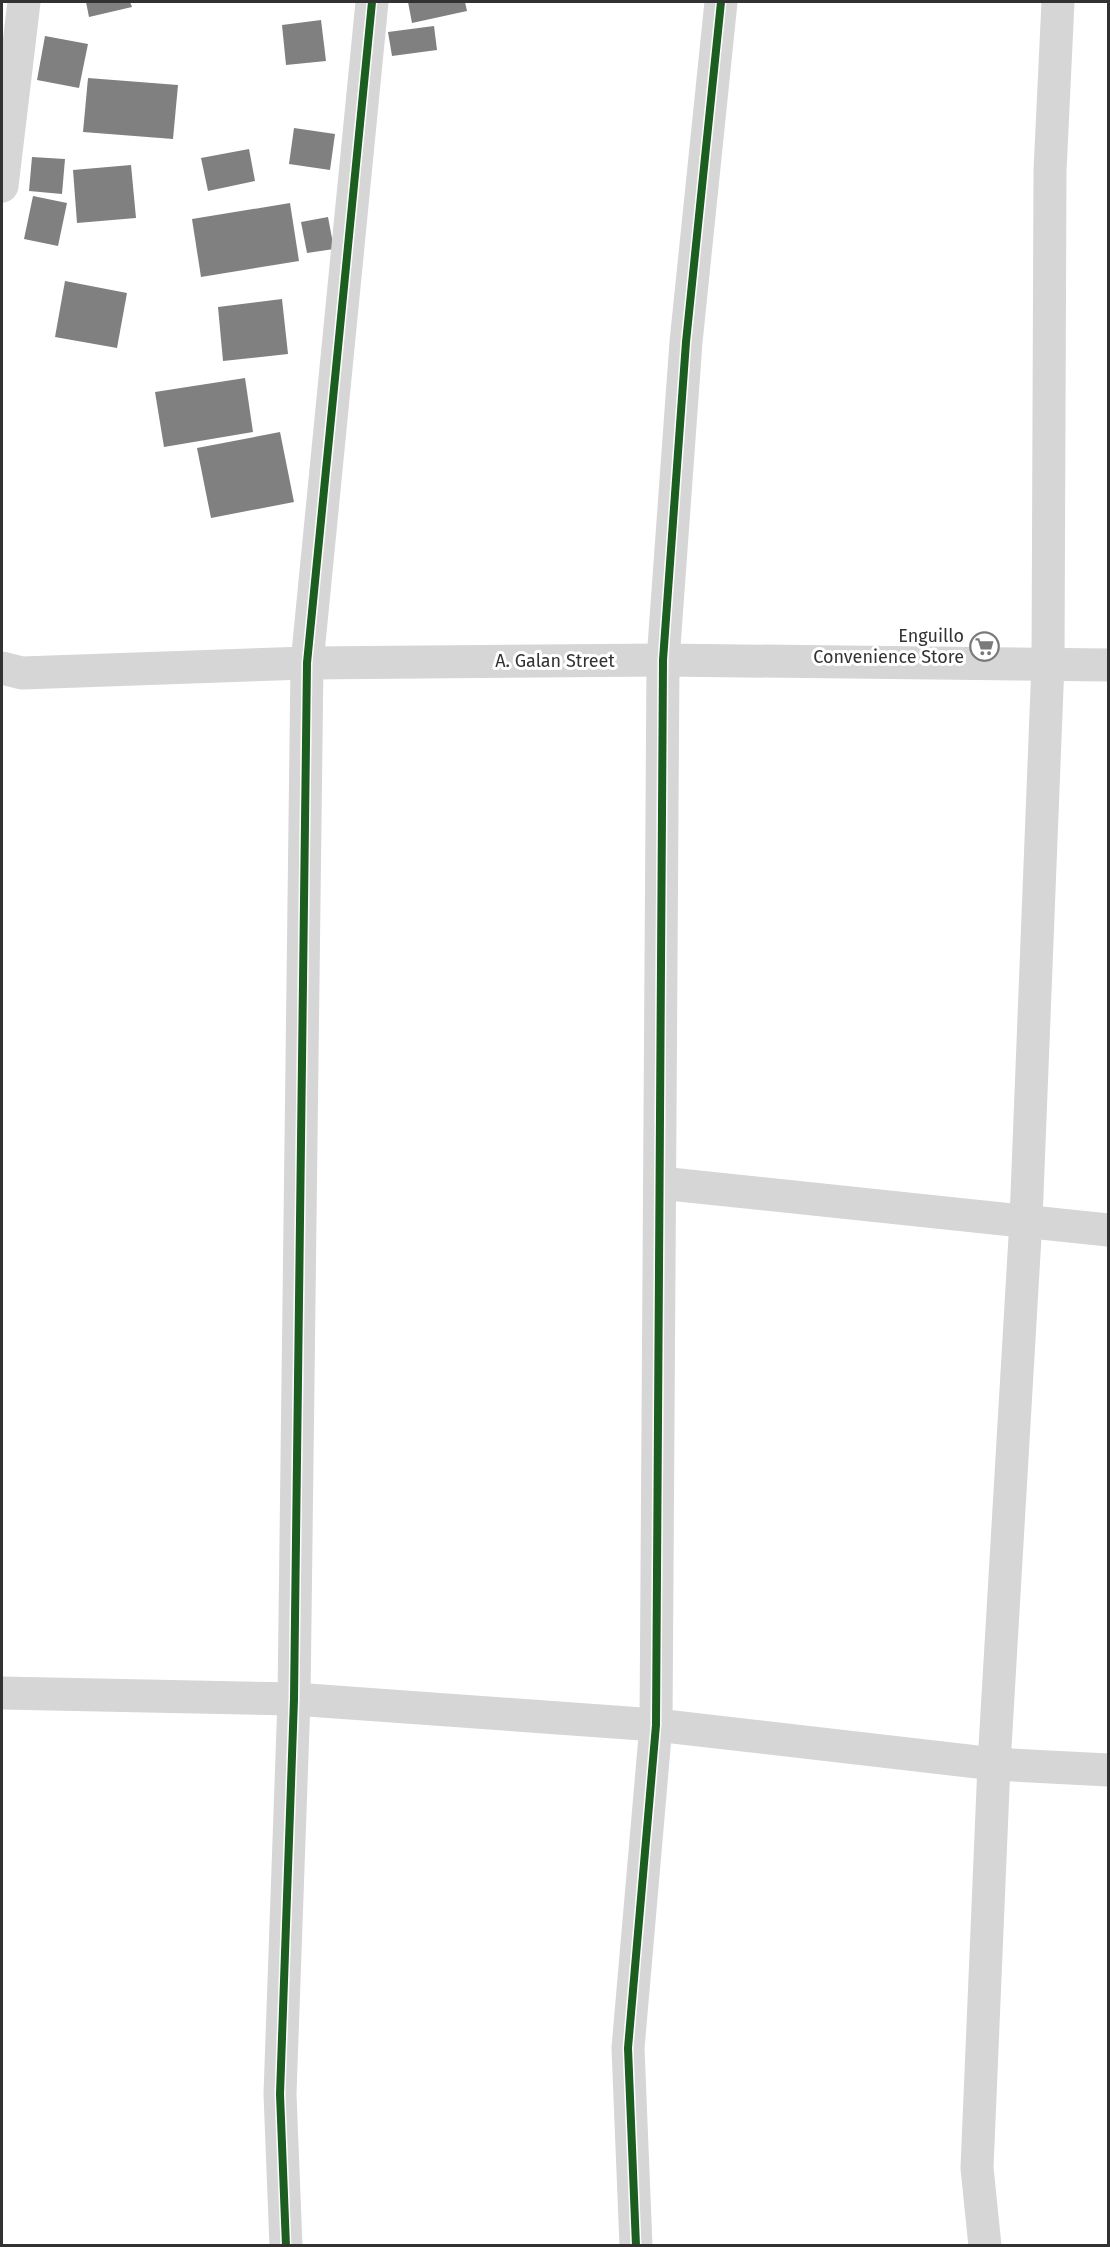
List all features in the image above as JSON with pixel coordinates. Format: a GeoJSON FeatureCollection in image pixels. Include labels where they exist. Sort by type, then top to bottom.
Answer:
{"type":"FeatureCollection","features":[{"type":"Feature","properties":{"kind":"street"},"geometry":{"type":"LineString","coordinates":[[2,186],[24,2]]}},
{"type":"Feature","properties":{"kind":"street"},"geometry":{"type":"LineString","coordinates":[[286,2246],[280,2094],[294,1699],[308,663],[372,2]]}},
{"type":"Feature","properties":{"kind":"street"},"geometry":{"type":"LineString","coordinates":[[636,2246],[628,2048],[656,1725],[663,660],[686,342],[721,2]]}},
{"type":"Feature","properties":{"kind":"street"},"geometry":{"type":"LineString","coordinates":[[985,2246],[977,2168],[994,1764],[1026,1220],[1048,663],[1050,171],[1058,2]]}},
{"type":"Feature","properties":{"kind":"street","name":"A. Galan Street"},"geometry":{"type":"LineString","coordinates":[[2,668],[22,673],[308,663],[663,660],[1108,665]]}},
{"type":"Feature","properties":{"kind":"street"},"geometry":{"type":"LineString","coordinates":[[660,1183],[1108,1230]]}},
{"type":"Feature","properties":{"kind":"street"},"geometry":{"type":"LineString","coordinates":[[2,1693],[294,1699],[656,1725],[994,1764],[1108,1770]]}},
{"type":"Feature","properties":{"kind":"building"},"geometry":{"type":"Polygon","coordinates":[[[86,2],[130,2],[132,7],[89,17],[86,2]]]}},
{"type":"Feature","properties":{"kind":"building"},"geometry":{"type":"Polygon","coordinates":[[[408,2],[465,2],[467,11],[412,23],[408,2]]]}},
{"type":"Feature","properties":{"kind":"building"},"geometry":{"type":"Polygon","coordinates":[[[321,20],[326,61],[286,65],[282,25],[321,20]]]}},
{"type":"Feature","properties":{"kind":"building"},"geometry":{"type":"Polygon","coordinates":[[[434,26],[437,50],[392,56],[388,32],[434,26]]]}},
{"type":"Feature","properties":{"kind":"building"},"geometry":{"type":"Polygon","coordinates":[[[45,36],[88,44],[79,88],[37,80],[45,36]]]}},
{"type":"Feature","properties":{"kind":"building"},"geometry":{"type":"Polygon","coordinates":[[[88,78],[178,85],[173,139],[83,132],[88,78]]]}},
{"type":"Feature","properties":{"kind":"building"},"geometry":{"type":"Polygon","coordinates":[[[294,128],[335,134],[330,170],[289,164],[294,128]]]}},
{"type":"Feature","properties":{"kind":"building"},"geometry":{"type":"Polygon","coordinates":[[[249,149],[255,181],[208,191],[201,158],[249,149]]]}},
{"type":"Feature","properties":{"kind":"building"},"geometry":{"type":"Polygon","coordinates":[[[32,157],[65,159],[62,194],[29,191],[32,157]]]}},
{"type":"Feature","properties":{"kind":"building"},"geometry":{"type":"Polygon","coordinates":[[[131,165],[136,218],[77,223],[73,170],[131,165]]]}},
{"type":"Feature","properties":{"kind":"building"},"geometry":{"type":"Polygon","coordinates":[[[33,196],[67,203],[58,246],[24,239],[33,196]]]}},
{"type":"Feature","properties":{"kind":"building"},"geometry":{"type":"Polygon","coordinates":[[[290,203],[299,261],[201,277],[192,219],[290,203]]]}},
{"type":"Feature","properties":{"kind":"building"},"geometry":{"type":"Polygon","coordinates":[[[328,217],[334,249],[307,253],[301,222],[328,217]]]}},
{"type":"Feature","properties":{"kind":"building"},"geometry":{"type":"Polygon","coordinates":[[[65,281],[127,293],[117,348],[55,337],[65,281]]]}},
{"type":"Feature","properties":{"kind":"building"},"geometry":{"type":"Polygon","coordinates":[[[282,299],[288,354],[223,361],[218,307],[282,299]]]}},
{"type":"Feature","properties":{"kind":"building"},"geometry":{"type":"Polygon","coordinates":[[[245,378],[253,432],[164,447],[155,392],[245,378]]]}},
{"type":"Feature","properties":{"kind":"building"},"geometry":{"type":"Polygon","coordinates":[[[280,432],[294,502],[211,518],[197,448],[280,432]]]}},
{"type":"Feature","properties":{"kind":"cycle path"},"geometry":{"type":"LineString","coordinates":[[286,2246],[280,2094],[294,1699],[307,663],[372,2]]}},
{"type":"Feature","properties":{"kind":"cycle path"},"geometry":{"type":"LineString","coordinates":[[636,2246],[628,2048],[656,1725],[663,660],[686,342],[721,2]]}},
{"type":"Feature","properties":{"kind":"place","name":"Enguillo Convenience Store"},"geometry":{"type":"Point","coordinates":[985,646]}}]}
